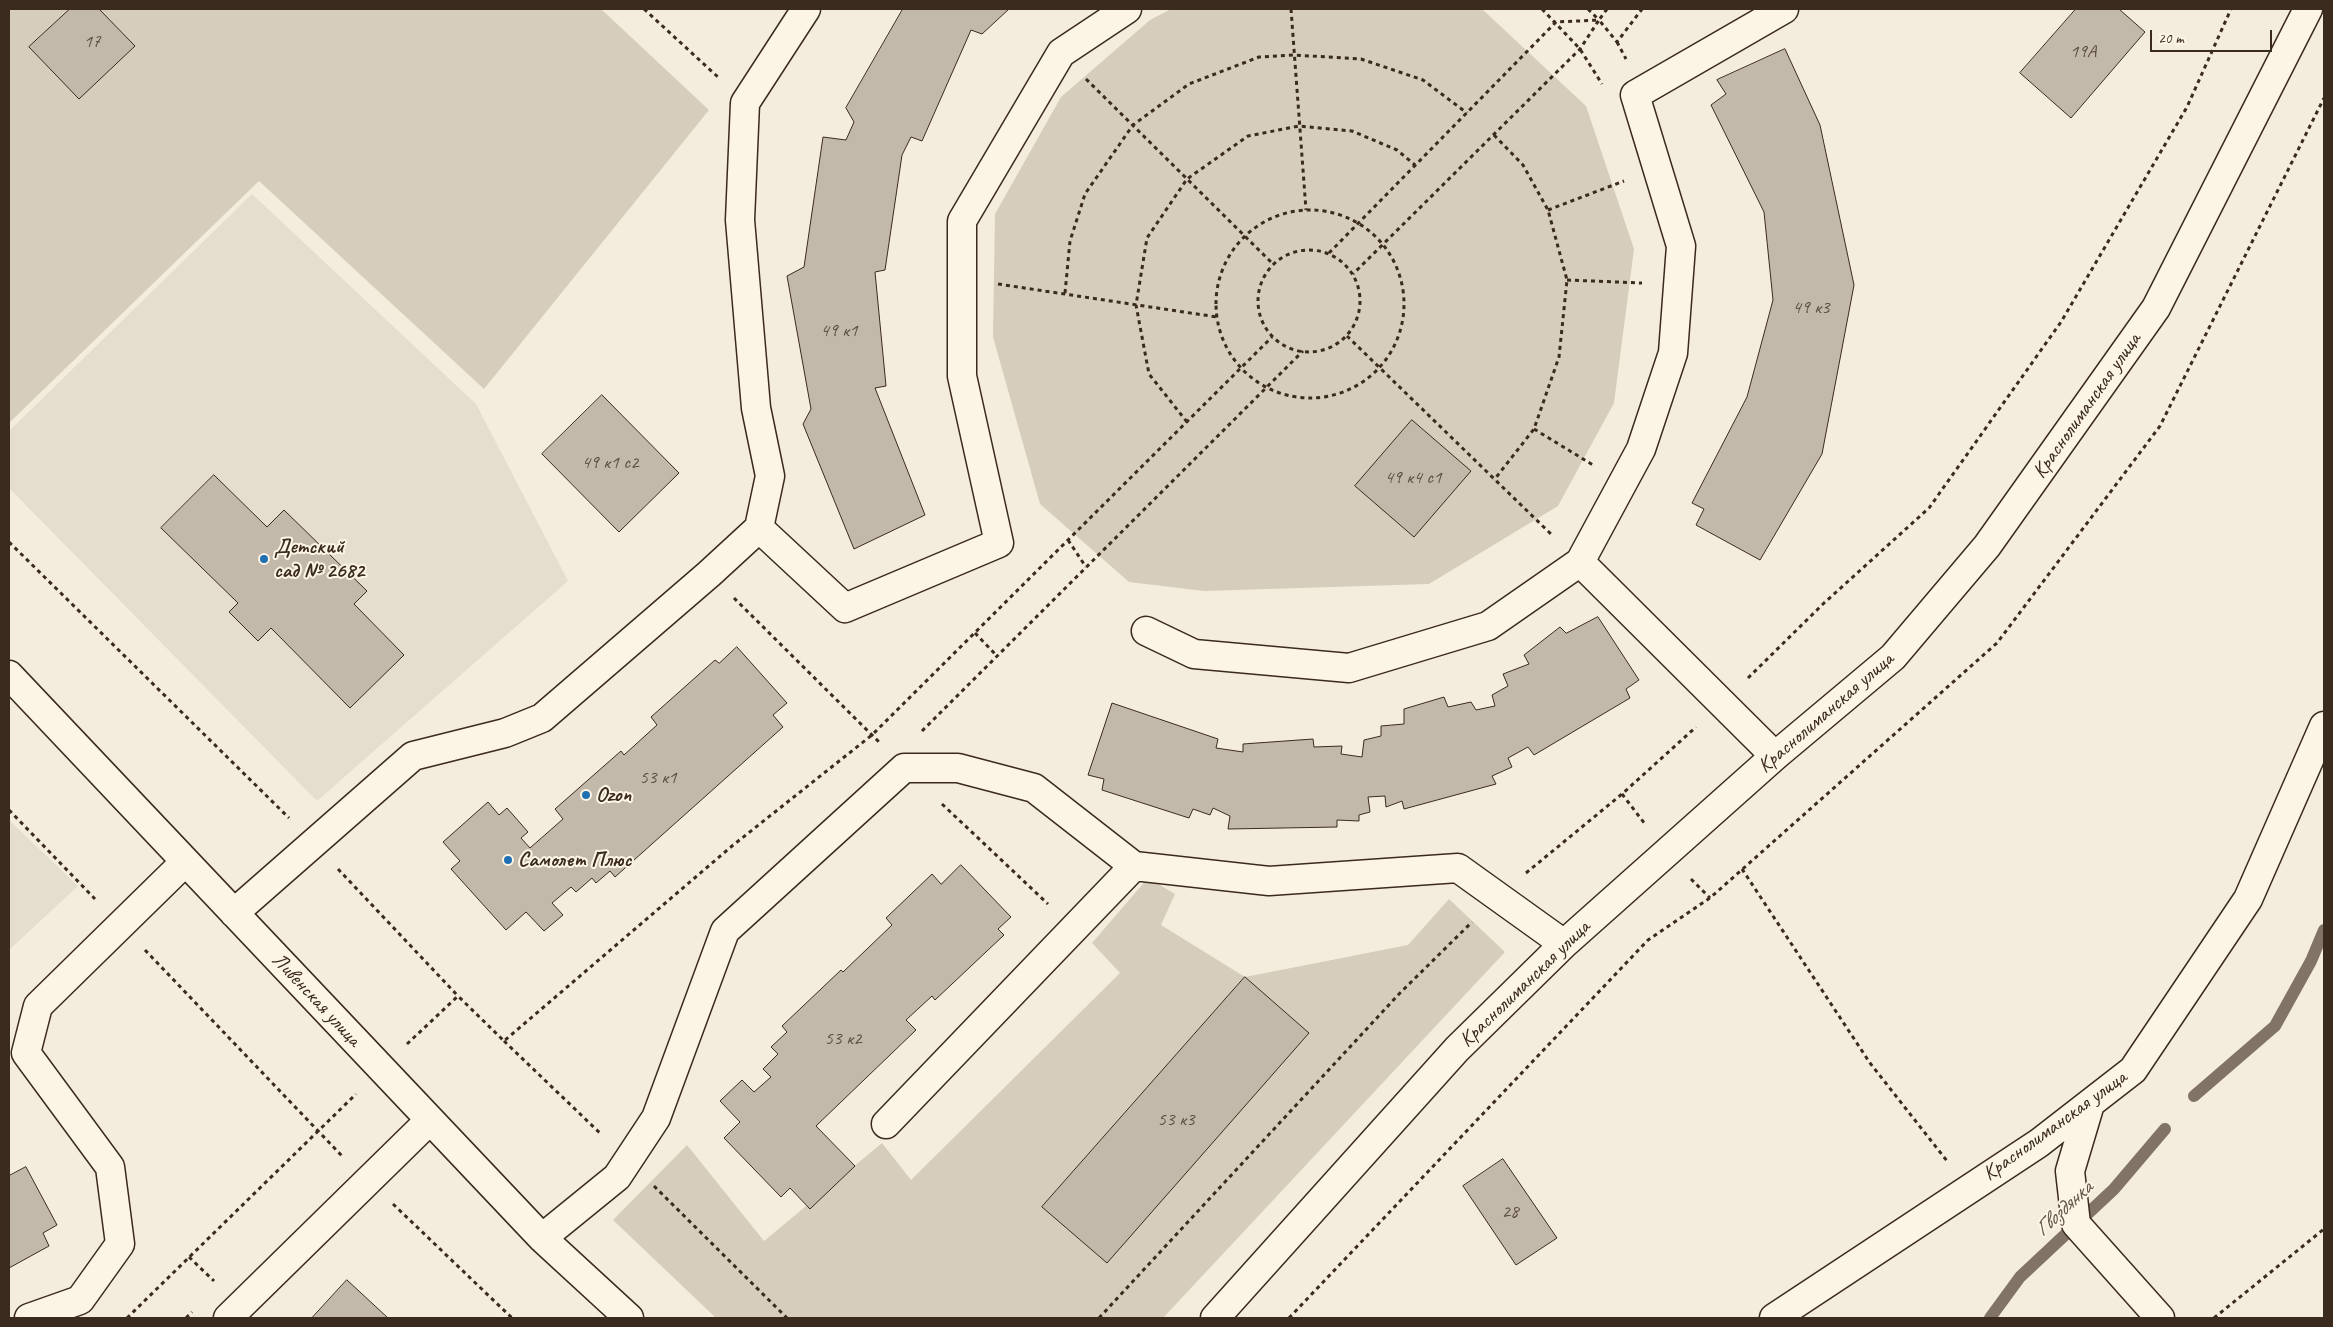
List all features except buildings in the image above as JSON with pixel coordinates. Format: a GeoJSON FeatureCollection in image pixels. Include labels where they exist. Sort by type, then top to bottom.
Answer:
{"type":"FeatureCollection","features":[{"type":"Feature","properties":{"kind":"street"},"geometry":{"type":"LineString","coordinates":[[234,914],[413,756],[505,733],[542,718],[710,574],[759,528],[770,476],[756,408],[740,220],[746,103],[806,9]]}},
{"type":"Feature","properties":{"kind":"street"},"geometry":{"type":"LineString","coordinates":[[759,528],[845,608],[999,543],[962,376],[962,221],[1061,54],[1127,9]]}},
{"type":"Feature","properties":{"kind":"street"},"geometry":{"type":"LineString","coordinates":[[1146,630],[1194,654],[1349,668],[1488,626],[1580,562],[1641,449],[1673,353],[1681,246],[1635,95],[1784,9]]}},
{"type":"Feature","properties":{"kind":"street","name":"Краснолиманская улица"},"geometry":{"type":"LineString","coordinates":[[1215,1318],[1457,1049],[1564,944],[1775,756],[1893,657],[1987,546],[2156,308],[2308,9]]}},
{"type":"Feature","properties":{"kind":"street"},"geometry":{"type":"LineString","coordinates":[[1580,562],[1775,756]]}},
{"type":"Feature","properties":{"kind":"street","name":"Ливенская улица"},"geometry":{"type":"LineString","coordinates":[[9,675],[542,1238],[629,1318]]}},
{"type":"Feature","properties":{"kind":"street","name":"Краснолиманская улица"},"geometry":{"type":"LineString","coordinates":[[1774,1318],[2039,1143],[2133,1070],[2248,899],[2324,726]]}},
{"type":"Feature","properties":{"kind":"street"},"geometry":{"type":"LineString","coordinates":[[542,1238],[617,1177],[656,1118],[725,931],[904,768],[958,768],[1034,788],[1134,866],[1269,881],[1458,868],[1564,944]]}},
{"type":"Feature","properties":{"kind":"street"},"geometry":{"type":"LineString","coordinates":[[29,1318],[80,1300],[120,1244],[110,1167],[17,1059],[38,1006],[185,862]]}},
{"type":"Feature","properties":{"kind":"street"},"geometry":{"type":"LineString","coordinates":[[886,1124],[1134,866]]}},
{"type":"Feature","properties":{"kind":"street"},"geometry":{"type":"LineString","coordinates":[[2090,1104],[2070,1171],[2076,1224],[2160,1318]]}},
{"type":"Feature","properties":{"kind":"street"},"geometry":{"type":"LineString","coordinates":[[228,1318],[430,1120]]}},
{"type":"Feature","properties":{"kind":"path"},"geometry":{"type":"LineString","coordinates":[[644,9],[746,103]]}},
{"type":"Feature","properties":{"kind":"path"},"geometry":{"type":"LineString","coordinates":[[1291,9],[1306,210]]}},
{"type":"Feature","properties":{"kind":"path"},"geometry":{"type":"LineString","coordinates":[[1542,9],[1580,49],[1605,90]]}},
{"type":"Feature","properties":{"kind":"path"},"geometry":{"type":"LineString","coordinates":[[1588,9],[1616,42],[1628,62]]}},
{"type":"Feature","properties":{"kind":"path"},"geometry":{"type":"LineString","coordinates":[[1353,274],[1580,49],[1607,9]]}},
{"type":"Feature","properties":{"kind":"path"},"geometry":{"type":"LineString","coordinates":[[1616,42],[1642,9]]}},
{"type":"Feature","properties":{"kind":"path"},"geometry":{"type":"LineString","coordinates":[[1329,253],[1556,22],[1599,20]]}},
{"type":"Feature","properties":{"kind":"path"},"geometry":{"type":"LineString","coordinates":[[1061,54],[1272,264]]}},
{"type":"Feature","properties":{"kind":"path"},"geometry":{"type":"LineString","coordinates":[[1065,293],[1070,241],[1085,194],[1133,125],[1189,84],[1259,57],[1294,55],[1360,59],[1423,80],[1467,113]]}},
{"type":"Feature","properties":{"kind":"path"},"geometry":{"type":"LineString","coordinates":[[1187,422],[1149,374],[1136,305],[1147,238],[1187,179],[1248,136],[1299,126],[1352,131],[1397,150],[1415,165]]}},
{"type":"Feature","properties":{"kind":"path"},"geometry":{"type":"LineString","coordinates":[[1494,135],[1523,165],[1548,210],[1567,280],[1560,357],[1534,429],[1494,480]]}},
{"type":"Feature","properties":{"kind":"path"},"geometry":{"type":"LineString","coordinates":[[1548,210],[1657,168]]}},
{"type":"Feature","properties":{"kind":"path"},"geometry":{"type":"LineString","coordinates":[[1316,210],[1359,222],[1384,244],[1400,274],[1406,310],[1396,346],[1381,369],[1341,394],[1304,399],[1266,389],[1240,370],[1220,335],[1215,298],[1224,262],[1244,236],[1279,214],[1316,210]]}},
{"type":"Feature","properties":{"kind":"path"},"geometry":{"type":"LineString","coordinates":[[1310,249],[1329,253],[1346,264],[1357,281],[1361,300],[1357,321],[1347,336],[1329,348],[1303,351],[1289,348],[1272,337],[1261,320],[1257,300],[1261,281],[1272,264],[1290,252],[1310,249]]}},
{"type":"Feature","properties":{"kind":"path"},"geometry":{"type":"LineString","coordinates":[[962,278],[1217,317]]}},
{"type":"Feature","properties":{"kind":"path"},"geometry":{"type":"LineString","coordinates":[[1567,280],[1678,284]]}},
{"type":"Feature","properties":{"kind":"path"},"geometry":{"type":"LineString","coordinates":[[1347,336],[1580,562]]}},
{"type":"Feature","properties":{"kind":"path"},"geometry":{"type":"LineString","coordinates":[[9,542],[315,843],[458,996],[504,1041],[732,846],[872,735],[1272,337]]}},
{"type":"Feature","properties":{"kind":"path"},"geometry":{"type":"LineString","coordinates":[[915,738],[1303,351]]}},
{"type":"Feature","properties":{"kind":"path"},"geometry":{"type":"LineString","coordinates":[[1534,429],[1623,483]]}},
{"type":"Feature","properties":{"kind":"path"},"geometry":{"type":"LineString","coordinates":[[1068,540],[1086,567]]}},
{"type":"Feature","properties":{"kind":"path"},"geometry":{"type":"LineString","coordinates":[[975,633],[997,656]]}},
{"type":"Feature","properties":{"kind":"path"},"geometry":{"type":"LineString","coordinates":[[9,810],[319,1131],[512,1318]]}},
{"type":"Feature","properties":{"kind":"path"},"geometry":{"type":"LineString","coordinates":[[1742,869],[1870,1063],[1969,1189]]}},
{"type":"Feature","properties":{"kind":"path"},"geometry":{"type":"LineString","coordinates":[[127,1318],[458,996]]}},
{"type":"Feature","properties":{"kind":"path"},"geometry":{"type":"LineString","coordinates":[[2214,1318],[2324,1229]]}},
{"type":"Feature","properties":{"kind":"path"},"geometry":{"type":"LineString","coordinates":[[189,1257],[219,1286]]}},
{"type":"Feature","properties":{"kind":"path"},"geometry":{"type":"LineString","coordinates":[[186,1318],[199,1306]]}},
{"type":"Feature","properties":{"kind":"shaded area"},"geometry":{"type":"Polygon","coordinates":[[[9,9],[601,9],[709,110],[484,389],[259,181],[9,423],[9,9]]]}},
{"type":"Feature","properties":{"kind":"shaded area"},"geometry":{"type":"Polygon","coordinates":[[[1171,9],[1482,9],[1586,106],[1634,249],[1614,403],[1558,506],[1429,584],[1204,591],[1129,582],[1040,504],[993,337],[995,214],[1061,97],[1150,20],[1171,9]]]}},
{"type":"Feature","properties":{"kind":"shaded area"},"geometry":{"type":"Polygon","coordinates":[[[252,194],[476,404],[568,581],[317,801],[9,488],[9,431],[252,194]]]}},
{"type":"Feature","properties":{"kind":"shaded area"},"geometry":{"type":"Polygon","coordinates":[[[9,820],[78,886],[9,950],[9,820]]]}},
{"type":"Feature","properties":{"kind":"shaded area"},"geometry":{"type":"Polygon","coordinates":[[[1148,878],[1175,894],[1161,925],[1245,977],[1408,945],[1449,899],[1505,952],[1163,1318],[716,1318],[613,1220],[687,1145],[764,1241],[882,1143],[911,1180],[1120,973],[1092,943],[1148,878]]]}},
{"type":"Feature","properties":{"kind":"waterway","name":"Гвоздянка"},"geometry":{"type":"LineString","coordinates":[[2194,1096],[2275,1026],[2311,961],[2324,930]]}},
{"type":"Feature","properties":{"kind":"waterway","name":"Гвоздянка"},"geometry":{"type":"LineString","coordinates":[[1990,1318],[2020,1277],[2114,1189],[2165,1129]]}},
{"type":"Feature","properties":{"kind":"place","name":"Детский сад № 2682"},"geometry":{"type":"Point","coordinates":[264,559]}},
{"type":"Feature","properties":{"kind":"place","name":"Ozon"},"geometry":{"type":"Point","coordinates":[586,795]}},
{"type":"Feature","properties":{"kind":"place","name":"Самолет Плюс"},"geometry":{"type":"Point","coordinates":[508,860]}}]}
